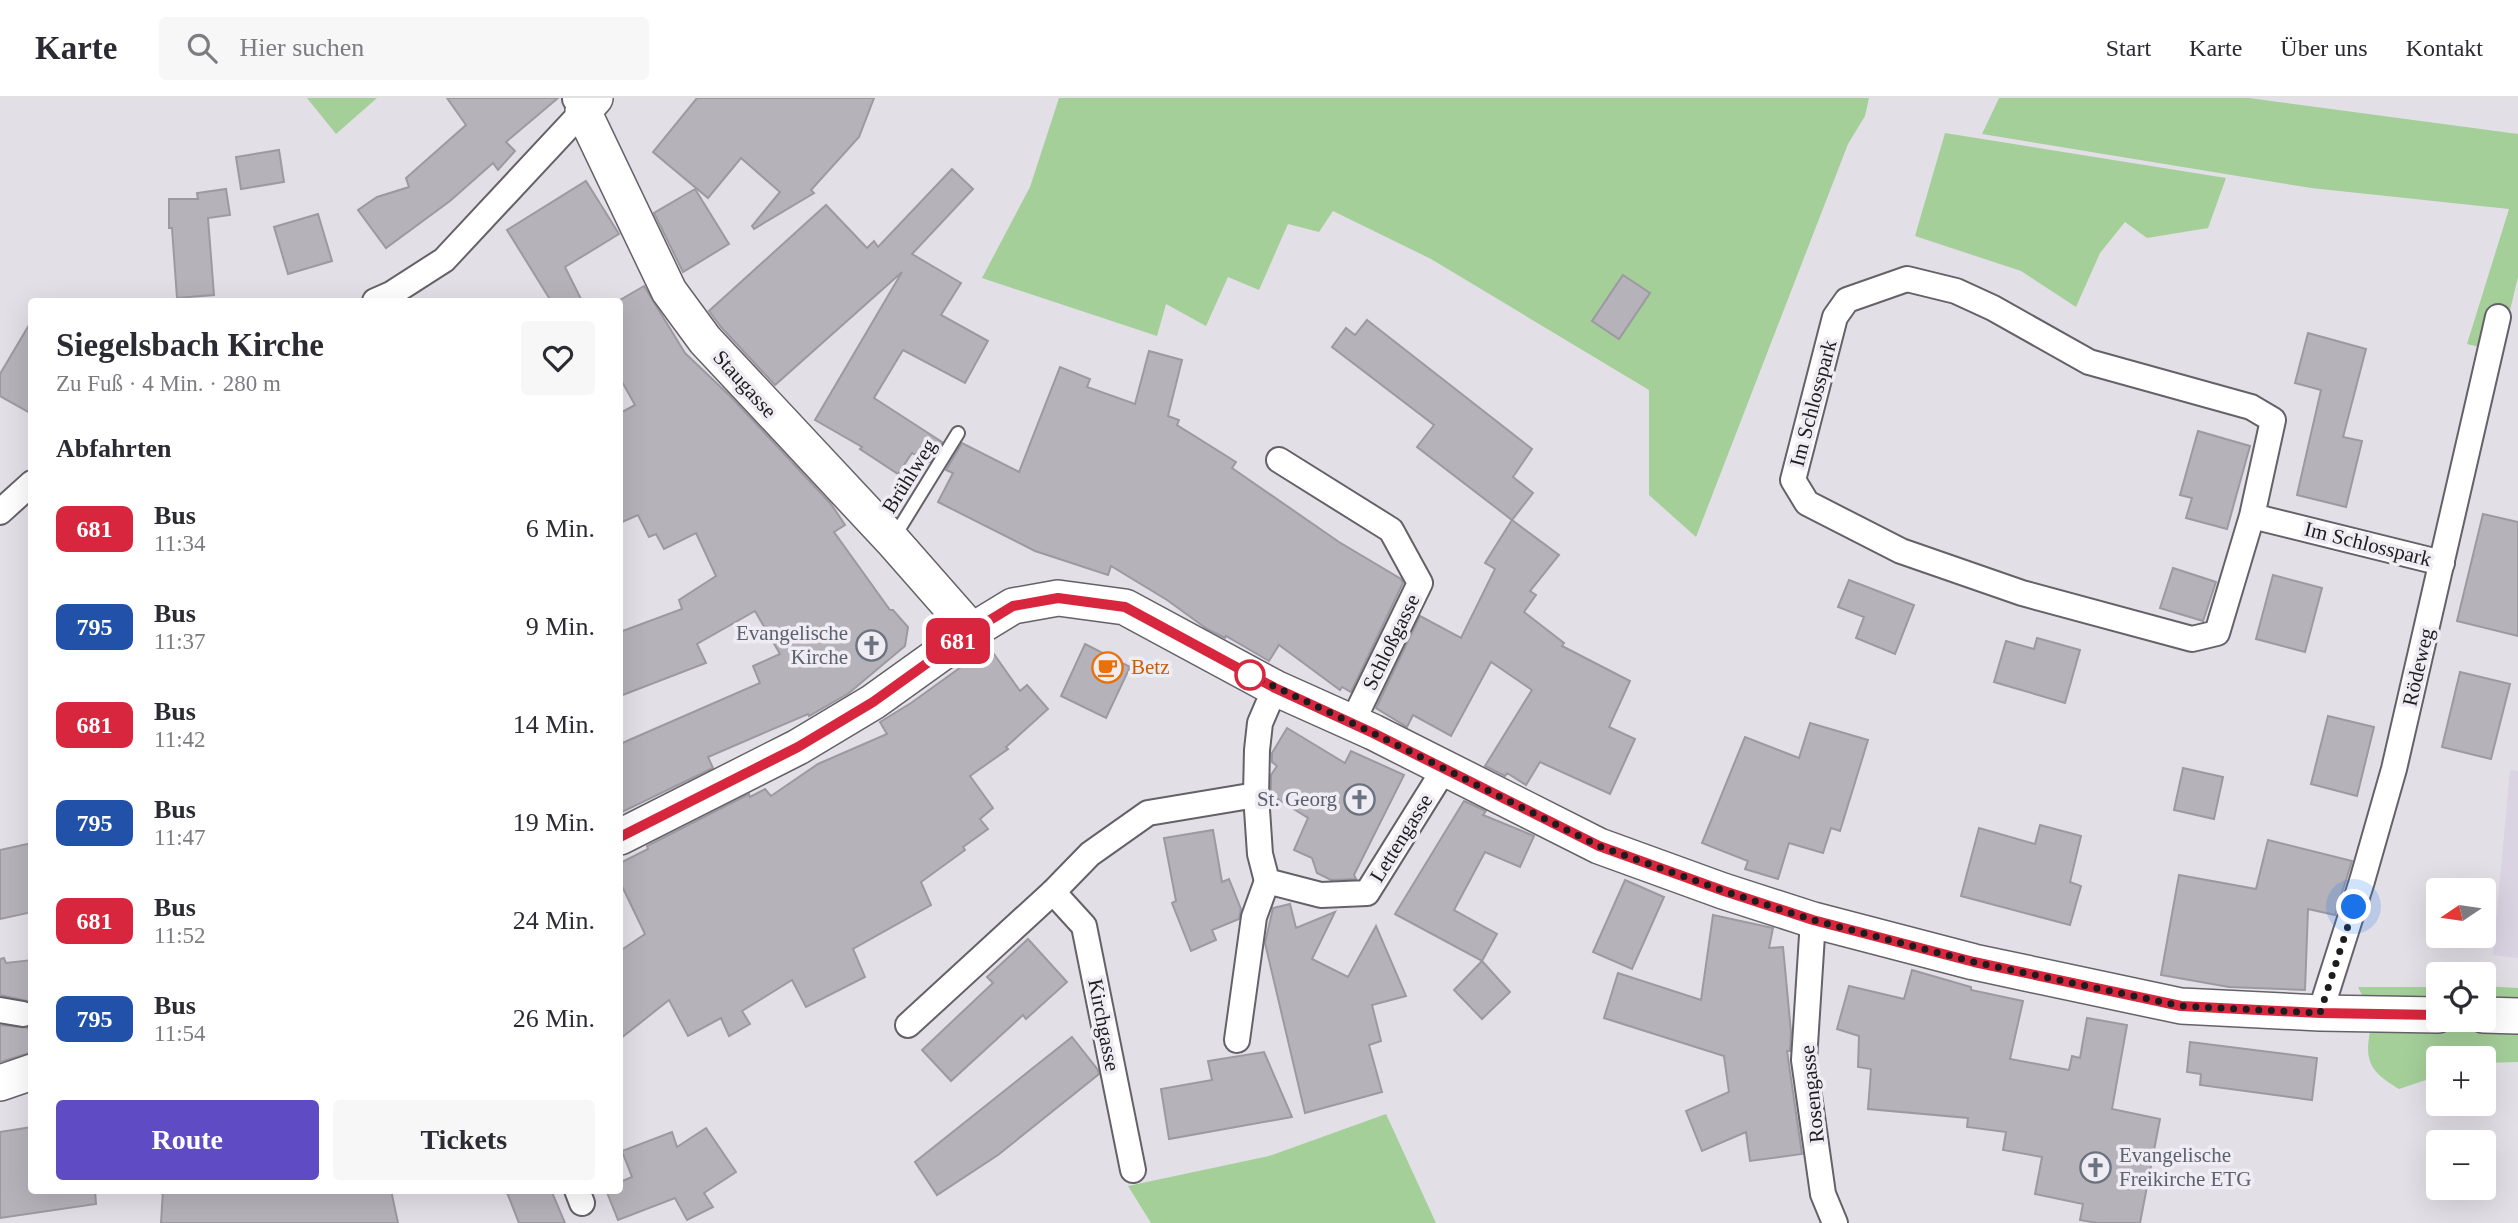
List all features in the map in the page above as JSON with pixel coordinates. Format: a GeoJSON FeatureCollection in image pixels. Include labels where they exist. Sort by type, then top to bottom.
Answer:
{"type":"FeatureCollection","features":[{"type":"Feature","properties":{"kind":"main road","name":"Staugasse"},"geometry":{"type":"LineString","coordinates":[[584,102],[668,291],[705,340],[892,540],[972,631]]}},
{"type":"Feature","properties":{"kind":"main road"},"geometry":{"type":"LineString","coordinates":[[623,835],[798,747],[873,702],[972,631],[1013,606],[1058,598],[1125,607],[1275,688],[1446,768],[1599,846],[1813,920],[1974,962],[2181,1006],[2320,1013],[2426,1014]]}},
{"type":"Feature","properties":{"kind":"main road"},"geometry":{"type":"LineString","coordinates":[[2496,1015],[2518,1016]]}},
{"type":"Feature","properties":{"kind":"main road"},"geometry":{"type":"LineString","coordinates":[[0,1083],[28,1073]]}},
{"type":"Feature","properties":{"kind":"street"},"geometry":{"type":"LineString","coordinates":[[383,298],[444,260],[584,102]]}},
{"type":"Feature","properties":{"kind":"street","name":"Im Schlosspark"},"geometry":{"type":"LineString","coordinates":[[1907,279],[1956,291],[2005,314],[2089,362],[2251,407],[2273,420],[2252,516],[2217,633],[2192,639],[2022,593],[1902,551],[1807,503],[1793,480],[1835,317],[1847,300],[1907,279]]}},
{"type":"Feature","properties":{"kind":"street","name":"Rödeweg"},"geometry":{"type":"LineString","coordinates":[[2320,1013],[2394,769],[2498,317]]}},
{"type":"Feature","properties":{"kind":"street","name":"Schloßgasse"},"geometry":{"type":"LineString","coordinates":[[1279,460],[1391,530],[1419,583],[1352,723]]}},
{"type":"Feature","properties":{"kind":"street"},"geometry":{"type":"LineString","coordinates":[[0,512],[28,487]]}},
{"type":"Feature","properties":{"kind":"street","name":"Im Schlosspark"},"geometry":{"type":"LineString","coordinates":[[2252,516],[2442,563]]}},
{"type":"Feature","properties":{"kind":"street"},"geometry":{"type":"LineString","coordinates":[[1237,1040],[1254,917],[1267,881],[1260,854],[1256,794],[1259,723],[1275,688]]}},
{"type":"Feature","properties":{"kind":"street","name":"Lettengasse"},"geometry":{"type":"LineString","coordinates":[[1267,881],[1321,895],[1367,893],[1446,768]]}},
{"type":"Feature","properties":{"kind":"street"},"geometry":{"type":"LineString","coordinates":[[908,1025],[1054,892],[1090,854],[1148,813],[1256,794]]}},
{"type":"Feature","properties":{"kind":"street","name":"Kirchgasse"},"geometry":{"type":"LineString","coordinates":[[1054,892],[1084,926],[1133,1170]]}},
{"type":"Feature","properties":{"kind":"street","name":"Rosengasse"},"geometry":{"type":"LineString","coordinates":[[1813,920],[1804,1059],[1823,1194],[1835,1223]]}},
{"type":"Feature","properties":{"kind":"lane","name":"Brühlweg"},"geometry":{"type":"LineString","coordinates":[[892,540],[958,433]]}},
{"type":"Feature","properties":{"kind":"shaded area"},"geometry":{"type":"Polygon","coordinates":[[[2510,770],[2518,771],[2518,958],[2493,955],[2494,948],[2496,948],[2510,770]]]}},
{"type":"Feature","properties":{"kind":"green space"},"geometry":{"type":"Polygon","coordinates":[[[307,98],[377,98],[336,134],[307,98]]]}},
{"type":"Feature","properties":{"kind":"green space"},"geometry":{"type":"Polygon","coordinates":[[[1059,98],[1869,98],[1865,116],[1848,144],[1696,537],[1649,495],[1649,390],[1431,259],[1333,211],[1319,232],[1288,224],[1259,290],[1228,277],[1206,326],[1166,304],[1157,336],[982,278],[1030,187],[1059,98]]]}},
{"type":"Feature","properties":{"kind":"green space"},"geometry":{"type":"Polygon","coordinates":[[[1999,98],[2249,98],[2518,134],[2518,277],[2500,352],[2467,344],[2509,209],[2311,188],[1982,134],[1999,98]]]}},
{"type":"Feature","properties":{"kind":"green space"},"geometry":{"type":"Polygon","coordinates":[[[1945,133],[2226,178],[2208,228],[2147,238],[2125,222],[2100,253],[2076,307],[2021,271],[1915,236],[1945,133]]]}},
{"type":"Feature","properties":{"kind":"green space"},"geometry":{"type":"Polygon","coordinates":[[[2358,987],[2426,987],[2426,996],[2363,997],[2358,987]]]}},
{"type":"Feature","properties":{"kind":"green space"},"geometry":{"type":"Polygon","coordinates":[[[2496,987],[2518,988],[2518,998],[2496,997],[2496,987]]]}},
{"type":"Feature","properties":{"kind":"green space"},"geometry":{"type":"Polygon","coordinates":[[[2370,1031],[2518,1033],[2518,1062],[2496,1063],[2496,1046],[2426,1046],[2426,1080],[2399,1089],[2372,1066],[2368,1042],[2370,1031]]]}},
{"type":"Feature","properties":{"kind":"green space"},"geometry":{"type":"Polygon","coordinates":[[[1386,1114],[1436,1223],[1151,1223],[1128,1186],[1269,1156],[1386,1114]]]}},
{"type":"Feature","properties":{"kind":"building"},"geometry":{"type":"Polygon","coordinates":[[[447,98],[558,98],[506,142],[515,151],[498,170],[493,163],[450,201],[386,248],[358,210],[377,197],[409,187],[406,178],[466,125],[447,98]]]}},
{"type":"Feature","properties":{"kind":"building"},"geometry":{"type":"Polygon","coordinates":[[[697,98],[874,98],[859,137],[811,190],[814,193],[754,229],[752,226],[780,192],[741,158],[708,198],[653,152],[697,98]]]}},
{"type":"Feature","properties":{"kind":"building"},"geometry":{"type":"Polygon","coordinates":[[[279,150],[284,182],[241,189],[236,157],[279,150]]]}},
{"type":"Feature","properties":{"kind":"building"},"geometry":{"type":"Polygon","coordinates":[[[952,169],[973,189],[912,254],[961,283],[941,315],[988,341],[965,383],[903,350],[874,398],[942,442],[930,462],[912,453],[898,474],[860,449],[862,447],[815,420],[902,272],[775,385],[709,311],[826,205],[867,248],[874,241],[878,247],[952,169]]]}},
{"type":"Feature","properties":{"kind":"building"},"geometry":{"type":"Polygon","coordinates":[[[586,181],[619,234],[565,267],[580,298],[549,298],[507,230],[586,181]]]}},
{"type":"Feature","properties":{"kind":"building"},"geometry":{"type":"Polygon","coordinates":[[[226,189],[230,215],[208,218],[214,295],[177,298],[172,228],[169,228],[169,199],[198,199],[197,193],[226,189]]]}},
{"type":"Feature","properties":{"kind":"building"},"geometry":{"type":"Polygon","coordinates":[[[695,189],[729,244],[683,272],[654,213],[695,189]]]}},
{"type":"Feature","properties":{"kind":"building"},"geometry":{"type":"Polygon","coordinates":[[[318,214],[332,261],[288,274],[274,227],[318,214]]]}},
{"type":"Feature","properties":{"kind":"building"},"geometry":{"type":"Polygon","coordinates":[[[1623,275],[1650,293],[1619,339],[1592,321],[1623,275]]]}},
{"type":"Feature","properties":{"kind":"building"},"geometry":{"type":"Polygon","coordinates":[[[644,286],[685,353],[730,396],[831,504],[845,525],[834,532],[890,610],[908,627],[905,646],[849,693],[809,716],[808,714],[708,757],[713,768],[623,812],[623,743],[760,683],[753,666],[780,654],[755,611],[697,644],[706,663],[623,695],[623,631],[682,609],[679,600],[716,576],[696,533],[664,549],[656,534],[649,537],[638,515],[623,522],[623,411],[635,405],[623,383],[623,298],[644,286]]]}},
{"type":"Feature","properties":{"kind":"building"},"geometry":{"type":"Polygon","coordinates":[[[1367,320],[1532,449],[1513,477],[1533,493],[1512,520],[1417,447],[1434,425],[1332,347],[1346,328],[1355,335],[1367,320]]]}},
{"type":"Feature","properties":{"kind":"building"},"geometry":{"type":"Polygon","coordinates":[[[28,327],[28,412],[0,396],[0,374],[28,327]]]}},
{"type":"Feature","properties":{"kind":"building"},"geometry":{"type":"Polygon","coordinates":[[[2308,333],[2366,349],[2343,437],[2362,441],[2346,507],[2297,495],[2321,390],[2295,383],[2308,333]]]}},
{"type":"Feature","properties":{"kind":"building"},"geometry":{"type":"Polygon","coordinates":[[[1149,351],[1182,360],[1168,416],[1179,420],[1177,425],[1236,462],[1232,468],[1339,542],[1401,579],[1403,583],[1351,692],[1342,687],[1340,690],[1279,645],[1269,661],[1226,636],[1225,638],[1207,629],[1167,600],[1111,566],[1108,575],[1035,551],[938,502],[953,473],[946,470],[962,443],[1019,472],[1060,367],[1090,379],[1087,387],[1135,404],[1149,351]]]}},
{"type":"Feature","properties":{"kind":"building"},"geometry":{"type":"Polygon","coordinates":[[[2198,431],[2250,446],[2227,529],[2186,518],[2192,498],[2180,495],[2198,431]]]}},
{"type":"Feature","properties":{"kind":"building"},"geometry":{"type":"Polygon","coordinates":[[[2483,514],[2518,522],[2518,636],[2457,621],[2483,514]]]}},
{"type":"Feature","properties":{"kind":"building"},"geometry":{"type":"Polygon","coordinates":[[[1512,520],[1559,555],[1530,591],[1536,595],[1524,612],[1564,643],[1562,646],[1630,681],[1609,727],[1635,739],[1610,794],[1540,762],[1526,785],[1507,773],[1505,776],[1485,766],[1532,690],[1491,662],[1451,736],[1413,715],[1407,727],[1376,708],[1420,616],[1461,638],[1495,569],[1485,563],[1512,520]]]}},
{"type":"Feature","properties":{"kind":"building"},"geometry":{"type":"Polygon","coordinates":[[[2173,568],[2216,582],[2203,621],[2160,608],[2173,568]]]}},
{"type":"Feature","properties":{"kind":"building"},"geometry":{"type":"Polygon","coordinates":[[[2273,575],[2322,588],[2305,652],[2256,639],[2273,575]]]}},
{"type":"Feature","properties":{"kind":"building"},"geometry":{"type":"Polygon","coordinates":[[[1849,580],[1914,605],[1895,654],[1856,638],[1864,617],[1838,607],[1849,580]]]}},
{"type":"Feature","properties":{"kind":"building"},"geometry":{"type":"Polygon","coordinates":[[[2037,638],[2080,650],[2065,703],[1994,682],[2006,641],[2034,649],[2037,638]]]}},
{"type":"Feature","properties":{"kind":"building"},"geometry":{"type":"Polygon","coordinates":[[[1085,644],[1130,667],[1106,718],[1061,696],[1085,644]]]}},
{"type":"Feature","properties":{"kind":"building"},"geometry":{"type":"Polygon","coordinates":[[[989,647],[1020,691],[1027,685],[1048,709],[1006,747],[1008,749],[970,776],[993,808],[980,819],[988,829],[963,847],[965,850],[921,882],[931,905],[853,949],[865,977],[806,1007],[792,980],[742,1011],[750,1024],[729,1036],[721,1018],[688,1036],[669,1000],[623,1037],[623,949],[645,934],[623,888],[623,862],[648,849],[647,846],[749,794],[750,797],[765,789],[771,796],[818,764],[887,734],[880,722],[989,647]]]}},
{"type":"Feature","properties":{"kind":"building"},"geometry":{"type":"Polygon","coordinates":[[[2460,672],[2510,684],[2491,759],[2442,747],[2460,672]]]}},
{"type":"Feature","properties":{"kind":"building"},"geometry":{"type":"Polygon","coordinates":[[[2328,716],[2374,727],[2357,796],[2311,784],[2328,716]]]}},
{"type":"Feature","properties":{"kind":"building"},"geometry":{"type":"Polygon","coordinates":[[[1810,723],[1868,740],[1840,831],[1831,828],[1823,853],[1789,843],[1778,879],[1745,869],[1748,861],[1702,843],[1745,737],[1799,758],[1810,723]]]}},
{"type":"Feature","properties":{"kind":"building","name":"St. Georg"},"geometry":{"type":"Polygon","coordinates":[[[1287,728],[1345,763],[1351,751],[1404,775],[1354,875],[1356,879],[1331,880],[1317,873],[1312,858],[1294,850],[1308,818],[1271,795],[1271,775],[1277,766],[1272,762],[1272,753],[1287,728]]]}},
{"type":"Feature","properties":{"kind":"building"},"geometry":{"type":"Polygon","coordinates":[[[2183,768],[2223,777],[2214,819],[2174,810],[2183,768]]]}},
{"type":"Feature","properties":{"kind":"building"},"geometry":{"type":"Polygon","coordinates":[[[1464,801],[1486,811],[1483,815],[1534,836],[1520,867],[1485,852],[1454,910],[1497,934],[1482,961],[1395,914],[1464,801]]]}},
{"type":"Feature","properties":{"kind":"building"},"geometry":{"type":"Polygon","coordinates":[[[2040,825],[2081,836],[2070,882],[2081,886],[2070,925],[1961,896],[1979,828],[2035,844],[2040,825]]]}},
{"type":"Feature","properties":{"kind":"building"},"geometry":{"type":"Polygon","coordinates":[[[1213,830],[1222,882],[1229,879],[1241,909],[1239,919],[1212,930],[1216,940],[1191,951],[1172,903],[1176,901],[1164,838],[1213,830]]]}},
{"type":"Feature","properties":{"kind":"building"},"geometry":{"type":"Polygon","coordinates":[[[2268,840],[2352,861],[2335,915],[2308,909],[2305,990],[2229,987],[2161,975],[2179,875],[2256,889],[2268,840]]]}},
{"type":"Feature","properties":{"kind":"building"},"geometry":{"type":"Polygon","coordinates":[[[28,844],[28,913],[0,919],[0,850],[28,844]]]}},
{"type":"Feature","properties":{"kind":"building"},"geometry":{"type":"Polygon","coordinates":[[[1625,880],[1664,897],[1632,969],[1593,952],[1625,880]]]}},
{"type":"Feature","properties":{"kind":"building"},"geometry":{"type":"Polygon","coordinates":[[[1290,904],[1296,928],[1335,912],[1312,959],[1348,977],[1376,926],[1406,996],[1372,1005],[1381,1041],[1369,1045],[1382,1092],[1305,1113],[1265,943],[1273,908],[1290,904]]]}},
{"type":"Feature","properties":{"kind":"building"},"geometry":{"type":"Polygon","coordinates":[[[1713,915],[1773,928],[1769,948],[1783,947],[1791,1032],[1790,1051],[1787,1051],[1802,1154],[1750,1161],[1746,1132],[1702,1151],[1686,1111],[1729,1092],[1724,1056],[1604,1018],[1618,973],[1701,1000],[1713,915]]]}},
{"type":"Feature","properties":{"kind":"building"},"geometry":{"type":"Polygon","coordinates":[[[1028,939],[1067,982],[1026,1019],[1023,1015],[951,1081],[922,1050],[993,983],[987,977],[1028,939]]]}},
{"type":"Feature","properties":{"kind":"building"},"geometry":{"type":"Polygon","coordinates":[[[4,958],[6,963],[28,960],[28,1001],[0,995],[0,959],[4,958]]]}},
{"type":"Feature","properties":{"kind":"building"},"geometry":{"type":"Polygon","coordinates":[[[1482,961],[1510,992],[1482,1019],[1454,990],[1482,961]]]}},
{"type":"Feature","properties":{"kind":"building"},"geometry":{"type":"Polygon","coordinates":[[[1912,970],[1971,987],[1971,990],[2023,1001],[2010,1059],[2069,1070],[2072,1056],[2080,1058],[2087,1018],[2127,1025],[2112,1109],[2160,1119],[2140,1223],[2097,1223],[2080,1220],[2083,1204],[2035,1194],[2042,1157],[2003,1150],[2006,1132],[1967,1127],[1968,1118],[1868,1109],[1871,1069],[1858,1067],[1859,1036],[1837,1029],[1849,986],[1904,999],[1912,970]]]}},
{"type":"Feature","properties":{"kind":"building"},"geometry":{"type":"Polygon","coordinates":[[[0,1025],[28,1028],[28,1053],[0,1062],[0,1025]]]}},
{"type":"Feature","properties":{"kind":"building"},"geometry":{"type":"Polygon","coordinates":[[[1072,1037],[1099,1074],[998,1155],[937,1195],[915,1162],[1072,1037]]]}},
{"type":"Feature","properties":{"kind":"building"},"geometry":{"type":"Polygon","coordinates":[[[2190,1042],[2317,1058],[2312,1100],[2200,1085],[2201,1074],[2187,1072],[2190,1042]]]}},
{"type":"Feature","properties":{"kind":"building"},"geometry":{"type":"Polygon","coordinates":[[[1264,1052],[1292,1117],[1169,1139],[1161,1089],[1212,1080],[1208,1061],[1264,1052]]]}},
{"type":"Feature","properties":{"kind":"building"},"geometry":{"type":"Polygon","coordinates":[[[28,1128],[28,1194],[95,1194],[96,1204],[0,1218],[0,1132],[28,1128]]]}},
{"type":"Feature","properties":{"kind":"building"},"geometry":{"type":"Polygon","coordinates":[[[706,1128],[736,1172],[704,1193],[713,1207],[687,1220],[675,1198],[618,1220],[608,1194],[623,1194],[623,1181],[632,1177],[623,1151],[672,1132],[677,1147],[706,1128]]]}},
{"type":"Feature","properties":{"kind":"building"},"geometry":{"type":"Polygon","coordinates":[[[163,1194],[392,1194],[398,1223],[161,1223],[163,1194]]]}},
{"type":"Feature","properties":{"kind":"building"},"geometry":{"type":"Polygon","coordinates":[[[508,1194],[553,1194],[565,1223],[519,1223],[508,1194]]]}},
{"type":"Feature","properties":{"kind":"bus line","name":"681"},"geometry":{"type":"LineString","coordinates":[[623,835],[798,747],[873,702],[972,631],[1013,606],[1058,598],[1125,607],[1275,688],[1373,733],[1599,846],[1813,920],[1974,962],[2181,1006],[2426,1015]]}},
{"type":"Feature","properties":{"kind":"place","name":"Evangelische Kirche"},"geometry":{"type":"Point","coordinates":[871,645]}},
{"type":"Feature","properties":{"kind":"place","name":"Betz"},"geometry":{"type":"Point","coordinates":[1108,667]}},
{"type":"Feature","properties":{"kind":"place","name":"St. Georg"},"geometry":{"type":"Point","coordinates":[1360,799]}},
{"type":"Feature","properties":{"kind":"place","name":"Evangelische Freikirche ETG"},"geometry":{"type":"Point","coordinates":[2096,1167]}},
{"type":"Feature","properties":{"kind":"route"},"geometry":{"type":"LineString","coordinates":[[1250,675],[1599,846],[1813,920],[1974,962],[2078,985],[2181,1006],[2320,1013],[2354,907]]}}]}
